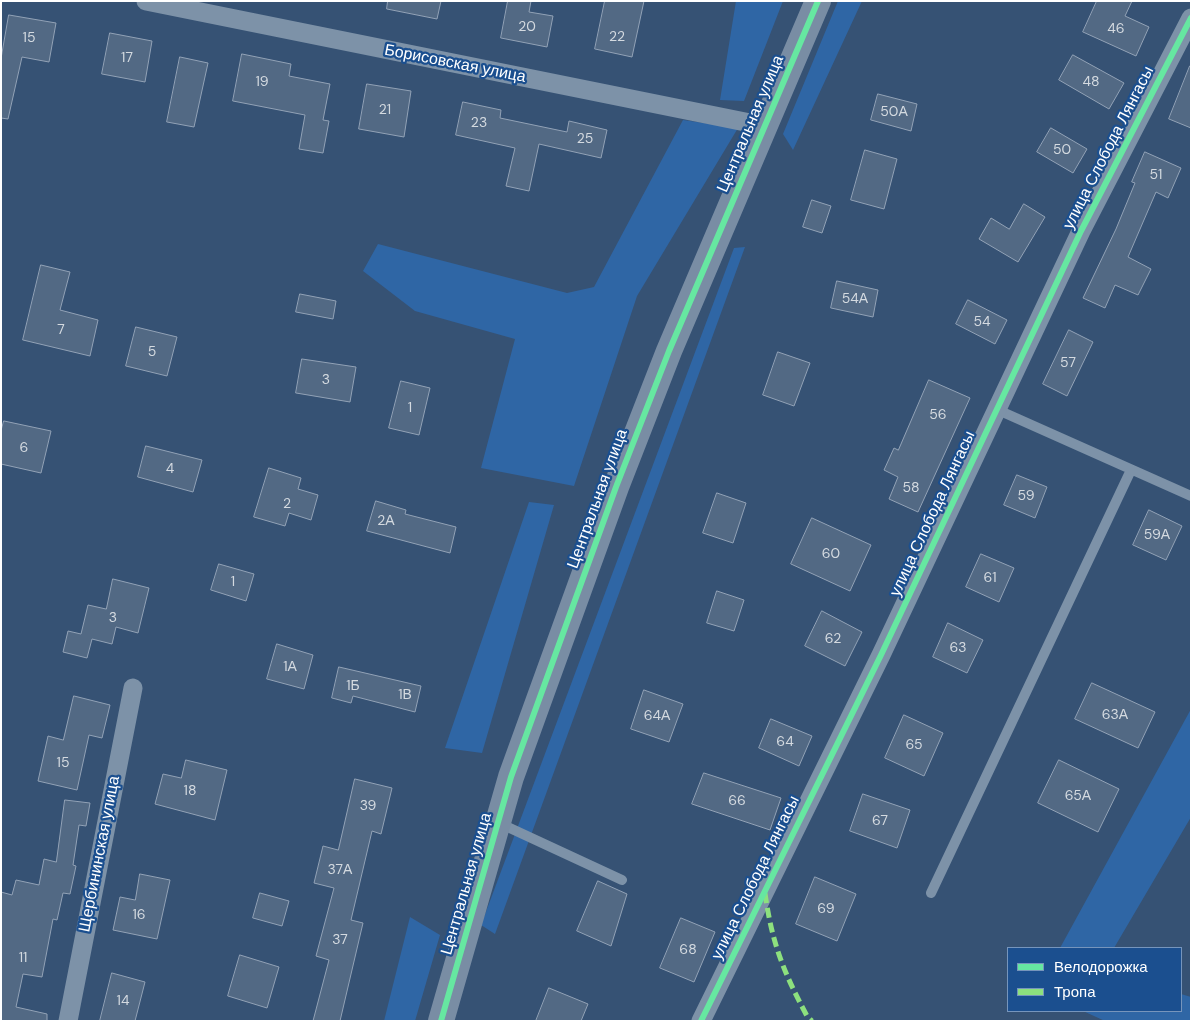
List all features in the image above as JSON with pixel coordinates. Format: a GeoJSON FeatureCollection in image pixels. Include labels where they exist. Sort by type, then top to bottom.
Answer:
{"type":"FeatureCollection","features":[{"type":"Feature","properties":{"kind":"street","name":"Борисовская улица"},"geometry":{"type":"LineString","coordinates":[[146,1],[764,126]]}},
{"type":"Feature","properties":{"kind":"street","name":"Центральная улица"},"geometry":{"type":"LineString","coordinates":[[441,1021],[511,777],[616,487],[669,351],[818,1]]}},
{"type":"Feature","properties":{"kind":"street","name":"улица Слобода Лянгасы"},"geometry":{"type":"LineString","coordinates":[[700,1021],[877,664],[1081,230],[1190,23]]}},
{"type":"Feature","properties":{"kind":"street","name":"Щербининская улица"},"geometry":{"type":"LineString","coordinates":[[68,1021],[133,688]]}},
{"type":"Feature","properties":{"kind":"lane"},"geometry":{"type":"LineString","coordinates":[[998,410],[1191,496]]}},
{"type":"Feature","properties":{"kind":"lane"},"geometry":{"type":"LineString","coordinates":[[931,893],[1131,470]]}},
{"type":"Feature","properties":{"kind":"lane"},"geometry":{"type":"LineString","coordinates":[[498,822],[622,880]]}},
{"type":"Feature","properties":{"kind":"shaded area"},"geometry":{"type":"Polygon","coordinates":[[[736,1],[783,1],[744,101],[720,100],[736,1]]]}},
{"type":"Feature","properties":{"kind":"shaded area"},"geometry":{"type":"Polygon","coordinates":[[[838,1],[862,1],[793,150],[783,134],[838,1]]]}},
{"type":"Feature","properties":{"kind":"shaded area"},"geometry":{"type":"Polygon","coordinates":[[[683,120],[738,128],[637,296],[574,486],[481,468],[515,339],[415,311],[363,271],[378,244],[567,293],[594,287],[683,120]]]}},
{"type":"Feature","properties":{"kind":"shaded area"},"geometry":{"type":"Polygon","coordinates":[[[745,247],[495,934],[481,925],[734,248],[745,247]]]}},
{"type":"Feature","properties":{"kind":"shaded area"},"geometry":{"type":"Polygon","coordinates":[[[529,502],[554,505],[482,753],[445,748],[529,502]]]}},
{"type":"Feature","properties":{"kind":"shaded area"},"geometry":{"type":"Polygon","coordinates":[[[1191,709],[1191,817],[1115,947],[1061,947],[1191,709]]]}},
{"type":"Feature","properties":{"kind":"shaded area"},"geometry":{"type":"Polygon","coordinates":[[[410,917],[440,935],[415,1021],[384,1021],[410,917]]]}},
{"type":"Feature","properties":{"kind":"shaded area"},"geometry":{"type":"Polygon","coordinates":[[[1182,994],[1191,997],[1191,1021],[1105,1021],[1085,1012],[1182,1012],[1182,994]]]}},
{"type":"Feature","properties":{"kind":"building"},"geometry":{"type":"Polygon","coordinates":[[[388,1],[441,1],[437,19],[387,9],[388,1]]]}},
{"type":"Feature","properties":{"kind":"building"},"geometry":{"type":"Polygon","coordinates":[[[508,1],[531,1],[529,12],[553,16],[547,47],[501,38],[508,1]]]}},
{"type":"Feature","properties":{"kind":"building"},"geometry":{"type":"Polygon","coordinates":[[[605,1],[644,1],[632,57],[595,49],[605,1]]]}},
{"type":"Feature","properties":{"kind":"building"},"geometry":{"type":"Polygon","coordinates":[[[1097,1],[1132,1],[1125,16],[1149,27],[1136,56],[1083,32],[1097,1]]]}},
{"type":"Feature","properties":{"kind":"building"},"geometry":{"type":"Polygon","coordinates":[[[9,15],[56,23],[49,62],[22,57],[8,119],[1,118],[1,59],[9,15]]]}},
{"type":"Feature","properties":{"kind":"building"},"geometry":{"type":"Polygon","coordinates":[[[110,33],[152,41],[145,82],[102,74],[110,33]]]}},
{"type":"Feature","properties":{"kind":"building"},"geometry":{"type":"Polygon","coordinates":[[[242,54],[291,64],[289,76],[330,84],[323,120],[329,121],[323,153],[299,149],[305,115],[233,101],[242,54]]]}},
{"type":"Feature","properties":{"kind":"building"},"geometry":{"type":"Polygon","coordinates":[[[1073,55],[1124,83],[1109,109],[1059,80],[1073,55]]]}},
{"type":"Feature","properties":{"kind":"building"},"geometry":{"type":"Polygon","coordinates":[[[180,57],[208,63],[194,127],[167,122],[180,57]]]}},
{"type":"Feature","properties":{"kind":"building"},"geometry":{"type":"Polygon","coordinates":[[[1191,66],[1191,128],[1169,119],[1191,66]]]}},
{"type":"Feature","properties":{"kind":"building"},"geometry":{"type":"Polygon","coordinates":[[[367,84],[411,91],[404,137],[359,129],[367,84]]]}},
{"type":"Feature","properties":{"kind":"building"},"geometry":{"type":"Polygon","coordinates":[[[878,94],[917,104],[911,131],[871,120],[878,94]]]}},
{"type":"Feature","properties":{"kind":"building"},"geometry":{"type":"Polygon","coordinates":[[[463,102],[501,110],[500,118],[567,132],[569,121],[607,130],[601,158],[539,144],[529,191],[506,186],[515,148],[456,135],[463,102]]]}},
{"type":"Feature","properties":{"kind":"building"},"geometry":{"type":"Polygon","coordinates":[[[1051,128],[1087,149],[1073,173],[1037,152],[1051,128]]]}},
{"type":"Feature","properties":{"kind":"building"},"geometry":{"type":"Polygon","coordinates":[[[865,150],[897,159],[884,209],[851,200],[865,150]]]}},
{"type":"Feature","properties":{"kind":"building"},"geometry":{"type":"Polygon","coordinates":[[[1145,152],[1181,168],[1168,198],[1156,192],[1128,257],[1151,269],[1138,295],[1115,285],[1105,308],[1083,298],[1116,229],[1135,183],[1132,182],[1145,152]]]}},
{"type":"Feature","properties":{"kind":"building"},"geometry":{"type":"Polygon","coordinates":[[[812,200],[831,206],[822,233],[803,227],[812,200]]]}},
{"type":"Feature","properties":{"kind":"building"},"geometry":{"type":"Polygon","coordinates":[[[1024,204],[1045,217],[1018,262],[979,239],[991,218],[1009,229],[1024,204]]]}},
{"type":"Feature","properties":{"kind":"building"},"geometry":{"type":"Polygon","coordinates":[[[41,265],[70,272],[60,310],[98,320],[90,356],[23,340],[41,265]]]}},
{"type":"Feature","properties":{"kind":"building"},"geometry":{"type":"Polygon","coordinates":[[[837,281],[878,290],[873,317],[831,308],[837,281]]]}},
{"type":"Feature","properties":{"kind":"building"},"geometry":{"type":"Polygon","coordinates":[[[300,294],[336,301],[333,319],[296,312],[300,294]]]}},
{"type":"Feature","properties":{"kind":"building"},"geometry":{"type":"Polygon","coordinates":[[[968,300],[1007,320],[995,344],[956,324],[968,300]]]}},
{"type":"Feature","properties":{"kind":"building"},"geometry":{"type":"Polygon","coordinates":[[[136,327],[177,337],[167,376],[126,366],[136,327]]]}},
{"type":"Feature","properties":{"kind":"building"},"geometry":{"type":"Polygon","coordinates":[[[1069,330],[1093,342],[1067,396],[1043,384],[1069,330]]]}},
{"type":"Feature","properties":{"kind":"building"},"geometry":{"type":"Polygon","coordinates":[[[778,352],[810,363],[794,406],[763,395],[778,352]]]}},
{"type":"Feature","properties":{"kind":"building"},"geometry":{"type":"Polygon","coordinates":[[[302,359],[356,367],[350,402],[296,393],[302,359]]]}},
{"type":"Feature","properties":{"kind":"building"},"geometry":{"type":"Polygon","coordinates":[[[929,380],[970,398],[918,512],[889,499],[898,477],[884,470],[894,448],[898,450],[929,380]]]}},
{"type":"Feature","properties":{"kind":"building"},"geometry":{"type":"Polygon","coordinates":[[[401,381],[430,388],[419,435],[389,428],[401,381]]]}},
{"type":"Feature","properties":{"kind":"building"},"geometry":{"type":"Polygon","coordinates":[[[4,421],[51,431],[41,473],[1,464],[1,431],[4,421]]]}},
{"type":"Feature","properties":{"kind":"building"},"geometry":{"type":"Polygon","coordinates":[[[146,446],[202,460],[193,492],[138,477],[146,446]]]}},
{"type":"Feature","properties":{"kind":"building"},"geometry":{"type":"Polygon","coordinates":[[[269,468],[301,478],[298,489],[318,495],[311,520],[289,513],[285,526],[254,517],[269,468]]]}},
{"type":"Feature","properties":{"kind":"building"},"geometry":{"type":"Polygon","coordinates":[[[1017,475],[1047,487],[1035,518],[1004,505],[1017,475]]]}},
{"type":"Feature","properties":{"kind":"building"},"geometry":{"type":"Polygon","coordinates":[[[717,493],[746,503],[733,543],[703,533],[717,493]]]}},
{"type":"Feature","properties":{"kind":"building"},"geometry":{"type":"Polygon","coordinates":[[[376,501],[406,510],[405,514],[456,527],[450,553],[367,531],[376,501]]]}},
{"type":"Feature","properties":{"kind":"building"},"geometry":{"type":"Polygon","coordinates":[[[1149,510],[1182,526],[1166,560],[1133,545],[1149,510]]]}},
{"type":"Feature","properties":{"kind":"building"},"geometry":{"type":"Polygon","coordinates":[[[812,518],[871,545],[850,591],[791,564],[812,518]]]}},
{"type":"Feature","properties":{"kind":"building"},"geometry":{"type":"Polygon","coordinates":[[[981,554],[1014,568],[999,602],[966,587],[981,554]]]}},
{"type":"Feature","properties":{"kind":"building"},"geometry":{"type":"Polygon","coordinates":[[[219,564],[254,574],[246,601],[211,590],[219,564]]]}},
{"type":"Feature","properties":{"kind":"building"},"geometry":{"type":"Polygon","coordinates":[[[113,579],[149,588],[138,633],[116,627],[112,644],[92,639],[87,658],[63,652],[68,631],[81,634],[88,605],[106,609],[113,579]]]}},
{"type":"Feature","properties":{"kind":"building"},"geometry":{"type":"Polygon","coordinates":[[[717,591],[744,600],[734,631],[707,623],[717,591]]]}},
{"type":"Feature","properties":{"kind":"building"},"geometry":{"type":"Polygon","coordinates":[[[822,611],[862,632],[845,666],[805,646],[822,611]]]}},
{"type":"Feature","properties":{"kind":"building"},"geometry":{"type":"Polygon","coordinates":[[[948,623],[983,640],[967,673],[933,657],[948,623]]]}},
{"type":"Feature","properties":{"kind":"building"},"geometry":{"type":"Polygon","coordinates":[[[277,644],[313,655],[304,689],[267,679],[277,644]]]}},
{"type":"Feature","properties":{"kind":"building"},"geometry":{"type":"Polygon","coordinates":[[[339,667],[421,686],[415,712],[353,696],[351,703],[332,698],[339,667]]]}},
{"type":"Feature","properties":{"kind":"building"},"geometry":{"type":"Polygon","coordinates":[[[1092,683],[1155,712],[1138,748],[1075,719],[1092,683]]]}},
{"type":"Feature","properties":{"kind":"building"},"geometry":{"type":"Polygon","coordinates":[[[644,690],[683,704],[669,742],[631,729],[644,690]]]}},
{"type":"Feature","properties":{"kind":"building"},"geometry":{"type":"Polygon","coordinates":[[[74,696],[110,705],[102,738],[89,735],[77,790],[38,781],[48,736],[63,740],[74,696]]]}},
{"type":"Feature","properties":{"kind":"building"},"geometry":{"type":"Polygon","coordinates":[[[904,715],[943,733],[924,776],[885,758],[904,715]]]}},
{"type":"Feature","properties":{"kind":"building"},"geometry":{"type":"Polygon","coordinates":[[[771,719],[812,736],[799,766],[759,748],[771,719]]]}},
{"type":"Feature","properties":{"kind":"building"},"geometry":{"type":"Polygon","coordinates":[[[186,760],[227,770],[215,820],[155,804],[163,774],[181,778],[186,760]]]}},
{"type":"Feature","properties":{"kind":"building"},"geometry":{"type":"Polygon","coordinates":[[[1059,760],[1119,789],[1098,832],[1038,803],[1059,760]]]}},
{"type":"Feature","properties":{"kind":"building"},"geometry":{"type":"Polygon","coordinates":[[[704,773],[781,798],[770,830],[692,804],[704,773]]]}},
{"type":"Feature","properties":{"kind":"building"},"geometry":{"type":"Polygon","coordinates":[[[355,779],[392,788],[381,834],[372,831],[351,920],[363,923],[340,1021],[313,1021],[329,960],[316,956],[334,888],[314,883],[323,846],[338,850],[355,779]]]}},
{"type":"Feature","properties":{"kind":"building"},"geometry":{"type":"Polygon","coordinates":[[[863,794],[910,810],[897,848],[850,831],[863,794]]]}},
{"type":"Feature","properties":{"kind":"building"},"geometry":{"type":"Polygon","coordinates":[[[65,800],[90,803],[86,826],[79,825],[73,865],[76,866],[70,894],[63,893],[57,920],[53,919],[42,977],[23,974],[16,1007],[47,1014],[47,1021],[1,1021],[1,892],[12,895],[16,880],[39,885],[44,859],[56,862],[65,800]]]}},
{"type":"Feature","properties":{"kind":"building"},"geometry":{"type":"Polygon","coordinates":[[[140,874],[170,880],[157,939],[113,930],[120,897],[135,900],[140,874]]]}},
{"type":"Feature","properties":{"kind":"building"},"geometry":{"type":"Polygon","coordinates":[[[815,877],[856,894],[837,941],[796,924],[815,877]]]}},
{"type":"Feature","properties":{"kind":"building"},"geometry":{"type":"Polygon","coordinates":[[[598,881],[627,894],[611,946],[577,931],[598,881]]]}},
{"type":"Feature","properties":{"kind":"building"},"geometry":{"type":"Polygon","coordinates":[[[260,893],[289,901],[282,926],[253,918],[260,893]]]}},
{"type":"Feature","properties":{"kind":"building"},"geometry":{"type":"Polygon","coordinates":[[[681,918],[715,932],[694,982],[660,968],[681,918]]]}},
{"type":"Feature","properties":{"kind":"building"},"geometry":{"type":"Polygon","coordinates":[[[240,955],[279,967],[267,1008],[228,996],[240,955]]]}},
{"type":"Feature","properties":{"kind":"building"},"geometry":{"type":"Polygon","coordinates":[[[112,973],[145,982],[135,1021],[100,1021],[112,973]]]}},
{"type":"Feature","properties":{"kind":"building"},"geometry":{"type":"Polygon","coordinates":[[[549,988],[588,1004],[581,1021],[536,1021],[549,988]]]}},
{"type":"Feature","properties":{"kind":"marked path"},"geometry":{"type":"LineString","coordinates":[[765,893],[771,927],[785,970],[807,1016],[812,1021]]}},
{"type":"Feature","properties":{"kind":"cycle path"},"geometry":{"type":"LineString","coordinates":[[441,1021],[511,777],[616,487],[669,351],[818,1]]}},
{"type":"Feature","properties":{"kind":"cycle path"},"geometry":{"type":"LineString","coordinates":[[701,1021],[881,655],[1081,231],[1191,18]]}}]}
